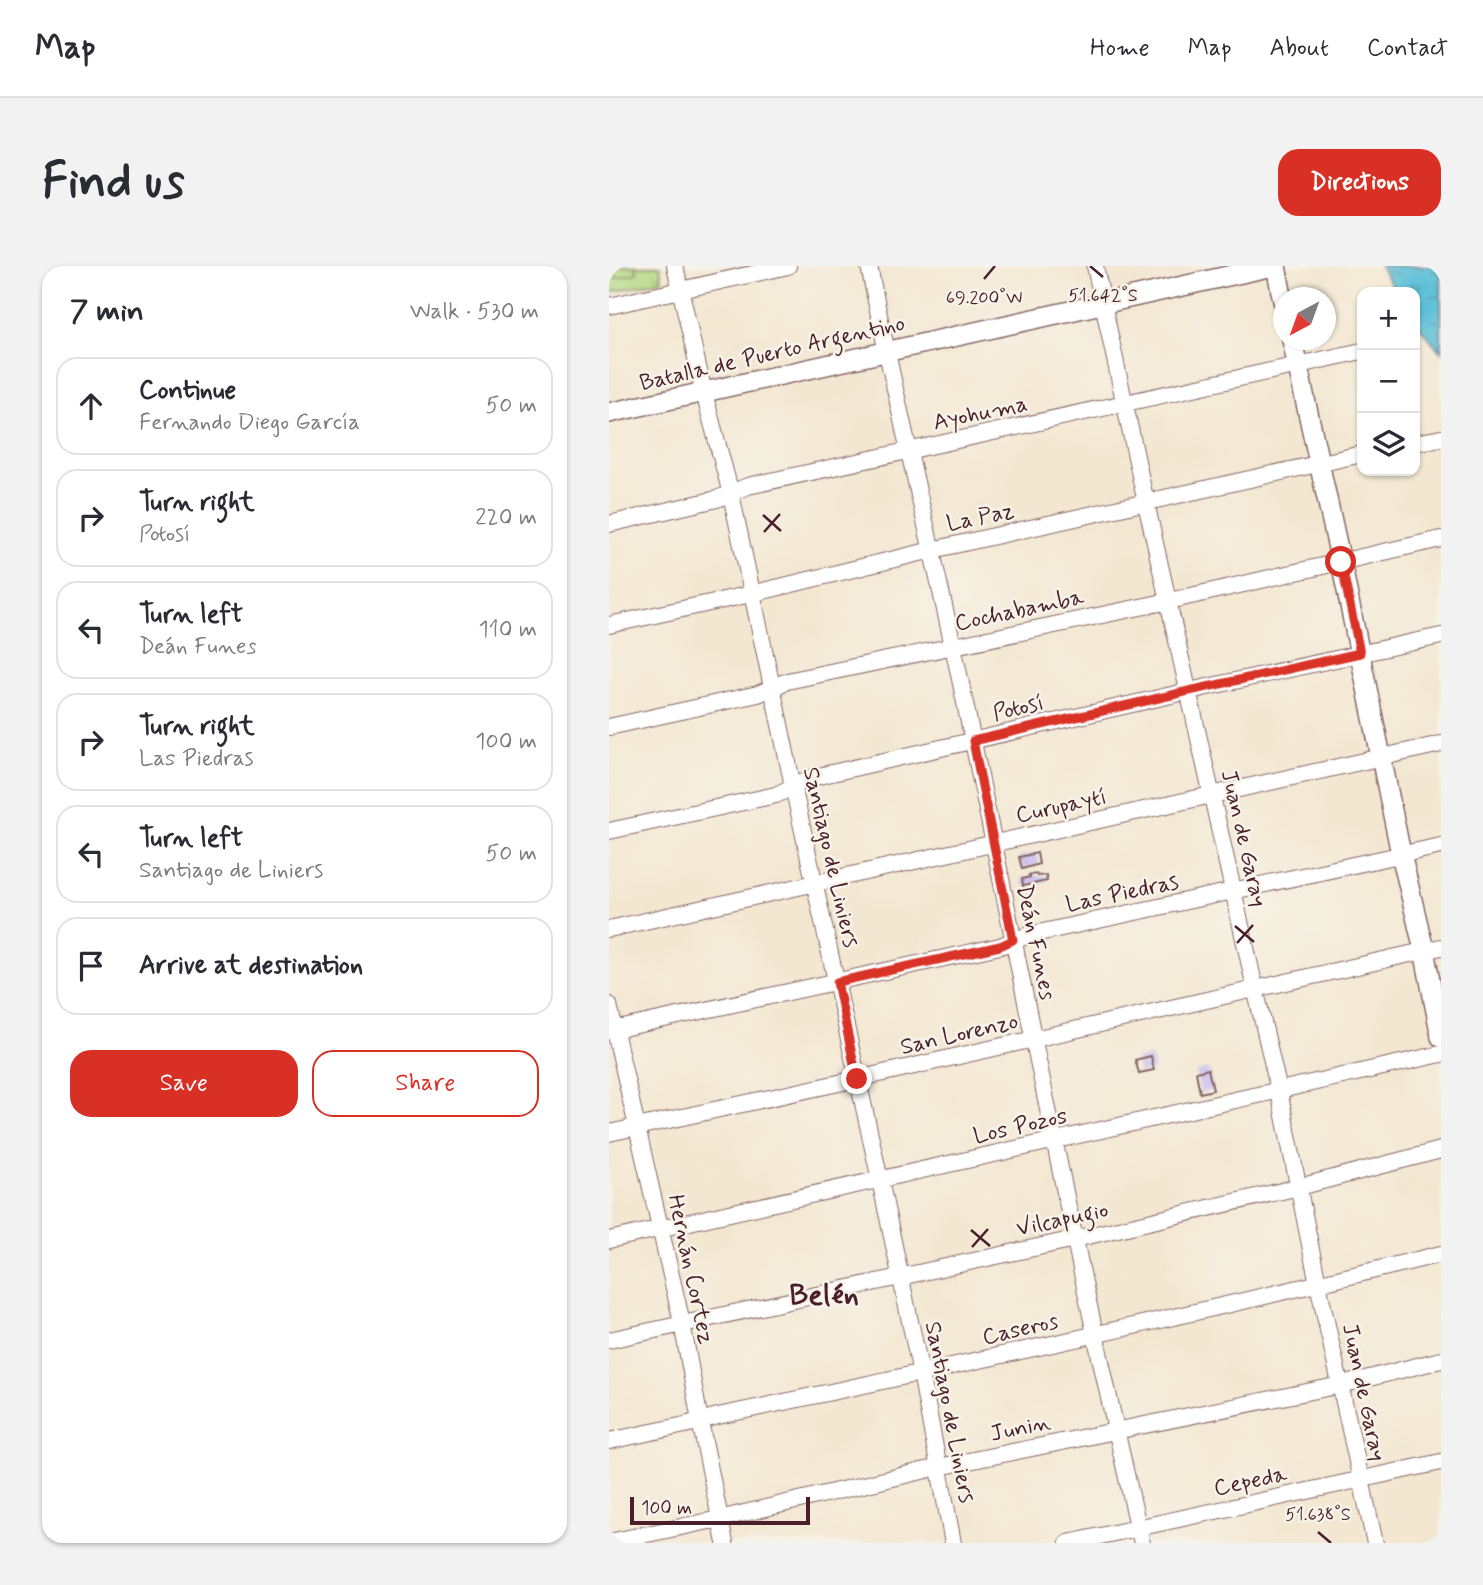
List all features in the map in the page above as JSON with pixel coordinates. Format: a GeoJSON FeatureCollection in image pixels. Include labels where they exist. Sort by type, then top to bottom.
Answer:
{"type":"FeatureCollection","features":[{"type":"Feature","properties":{"kind":"main road","name":"Batalla de Puerto Argentino"},"geometry":{"type":"LineString","coordinates":[[609,413],[1275,266]]}},
{"type":"Feature","properties":{"kind":"main road"},"geometry":{"type":"LineString","coordinates":[[1275,266],[1280,287]]}},
{"type":"Feature","properties":{"kind":"main road"},"geometry":{"type":"LineString","coordinates":[[1294,350],[1401,854],[1433,949],[1441,1037]]}},
{"type":"Feature","properties":{"kind":"street","name":"Santiago de Liniers"},"geometry":{"type":"LineString","coordinates":[[675,266],[704,393],[731,494],[901,1275],[954,1543]]}},
{"type":"Feature","properties":{"kind":"street"},"geometry":{"type":"LineString","coordinates":[[609,306],[788,266]]}},
{"type":"Feature","properties":{"kind":"street","name":"Deán Funes"},"geometry":{"type":"LineString","coordinates":[[869,266],[953,646],[1054,1141],[1140,1535]]}},
{"type":"Feature","properties":{"kind":"street","name":"Juan de Garay"},"geometry":{"type":"LineString","coordinates":[[1095,266],[1279,1091],[1375,1543]]}},
{"type":"Feature","properties":{"kind":"street","name":"Ayohuma"},"geometry":{"type":"LineString","coordinates":[[609,524],[717,499],[748,486],[1357,352]]}},
{"type":"Feature","properties":{"kind":"street"},"geometry":{"type":"LineString","coordinates":[[1420,442],[1441,438]]}},
{"type":"Feature","properties":{"kind":"street","name":"La Paz"},"geometry":{"type":"LineString","coordinates":[[609,625],[1357,455]]}},
{"type":"Feature","properties":{"kind":"street","name":"Cochabamba"},"geometry":{"type":"LineString","coordinates":[[609,727],[758,694],[787,681],[1168,601],[1441,539]]}},
{"type":"Feature","properties":{"kind":"street","name":"Potosí"},"geometry":{"type":"LineString","coordinates":[[609,831],[776,795],[810,778],[1441,636]]}},
{"type":"Feature","properties":{"kind":"street","name":"Curupaytí"},"geometry":{"type":"LineString","coordinates":[[609,929],[1441,744]]}},
{"type":"Feature","properties":{"kind":"street","name":"Las Piedras"},"geometry":{"type":"LineString","coordinates":[[612,1030],[1000,946],[1029,935],[1441,846]]}},
{"type":"Feature","properties":{"kind":"street","name":"San Lorenzo"},"geometry":{"type":"LineString","coordinates":[[609,1133],[1433,949]]}},
{"type":"Feature","properties":{"kind":"street","name":"Hernán Cortez"},"geometry":{"type":"LineString","coordinates":[[609,1005],[612,1030],[638,1126],[682,1323],[725,1543]]}},
{"type":"Feature","properties":{"kind":"street","name":"Los Pozos"},"geometry":{"type":"LineString","coordinates":[[609,1240],[1441,1055]]}},
{"type":"Feature","properties":{"kind":"street","name":"Vilcapugio"},"geometry":{"type":"LineString","coordinates":[[609,1340],[1075,1239],[1299,1187],[1441,1150]]}},
{"type":"Feature","properties":{"kind":"street","name":"Caseros"},"geometry":{"type":"LineString","coordinates":[[609,1441],[1318,1284],[1441,1254]]}},
{"type":"Feature","properties":{"kind":"street","name":"Junin"},"geometry":{"type":"LineString","coordinates":[[609,1542],[939,1467],[1341,1385],[1441,1360]]}},
{"type":"Feature","properties":{"kind":"street","name":"Cepeda"},"geometry":{"type":"LineString","coordinates":[[1068,1543],[1140,1535],[1361,1479],[1441,1462]]}},
{"type":"Feature","properties":{"kind":"green space"},"geometry":{"type":"Polygon","coordinates":[[[609,266],[660,266],[662,280],[609,293],[609,266]]]}},
{"type":"Feature","properties":{"kind":"green space"},"geometry":{"type":"Polygon","coordinates":[[[612,266],[635,266],[637,273],[615,278],[612,266]]]}},
{"type":"Feature","properties":{"kind":"water"},"geometry":{"type":"Polygon","coordinates":[[[1380,266],[1441,266],[1441,352],[1420,327],[1420,287],[1393,287],[1380,266]]]}},
{"type":"Feature","properties":{"kind":"building"},"geometry":{"type":"Polygon","coordinates":[[[1037,853],[1039,864],[1022,869],[1019,857],[1037,853]]]}},
{"type":"Feature","properties":{"kind":"building"},"geometry":{"type":"Polygon","coordinates":[[[1036,874],[1046,875],[1047,881],[1023,886],[1022,879],[1036,874]]]}},
{"type":"Feature","properties":{"kind":"building"},"geometry":{"type":"Polygon","coordinates":[[[1151,1056],[1154,1070],[1139,1073],[1135,1060],[1151,1056]]]}},
{"type":"Feature","properties":{"kind":"building"},"geometry":{"type":"Polygon","coordinates":[[[1208,1069],[1213,1090],[1200,1093],[1196,1072],[1208,1069]]]}},
{"type":"Feature","properties":{"kind":"district","name":"Belén"},"geometry":{"type":"Point","coordinates":[824,1294]}},
{"type":"Feature","properties":{"kind":"route"},"geometry":{"type":"LineString","coordinates":[[857,1079],[837,982],[1000,946],[1013,940],[973,741],[1360,653],[1341,562]]}}]}
